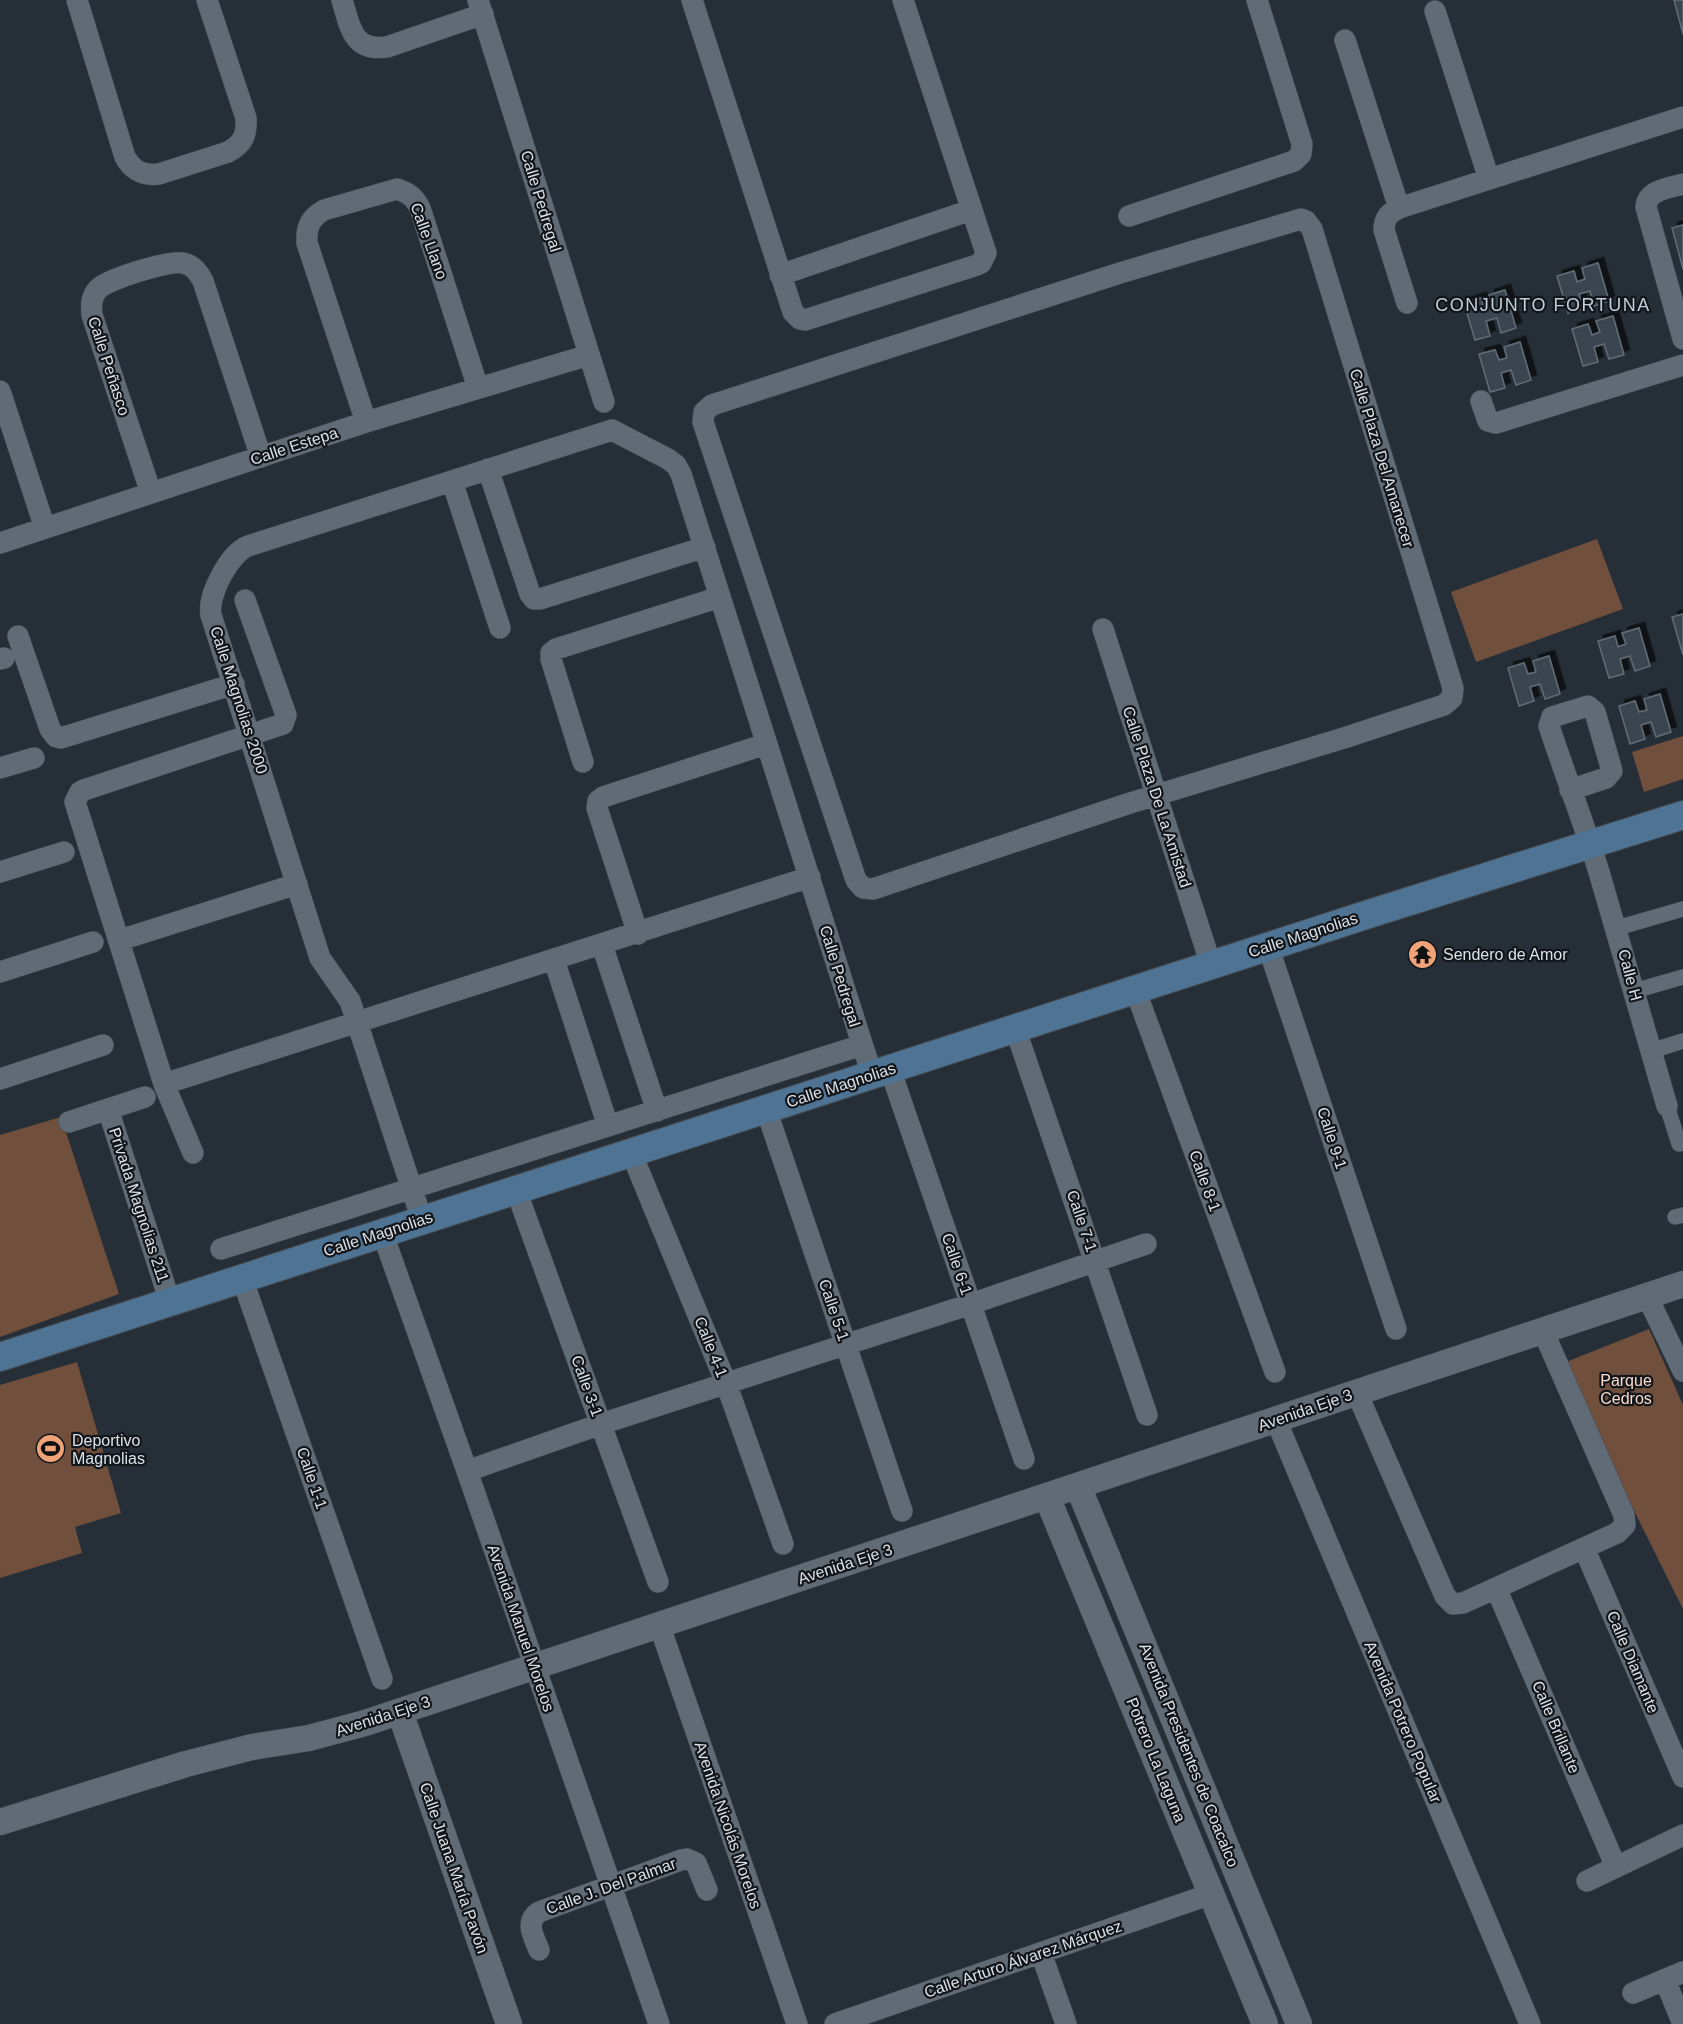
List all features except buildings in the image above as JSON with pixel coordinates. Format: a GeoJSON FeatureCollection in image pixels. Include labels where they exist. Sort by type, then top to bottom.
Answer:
{"type":"FeatureCollection","features":[{"type":"Feature","properties":{"kind":"main road","name":"Calle Magnolias"},"geometry":{"type":"LineString","coordinates":[[0,1358],[1268,946],[1683,815]]}},
{"type":"Feature","properties":{"kind":"street"},"geometry":{"type":"LineString","coordinates":[[78,0],[125,157],[130,166],[149,176],[228,152],[244,139],[247,129],[246,118],[207,0]]}},
{"type":"Feature","properties":{"kind":"street"},"geometry":{"type":"LineString","coordinates":[[342,0],[356,39],[365,46],[376,49],[387,47],[480,7]]}},
{"type":"Feature","properties":{"kind":"street"},"geometry":{"type":"LineString","coordinates":[[692,0],[793,312],[800,319],[805,320],[977,266],[986,254],[903,0]]}},
{"type":"Feature","properties":{"kind":"street"},"geometry":{"type":"LineString","coordinates":[[1129,216],[1294,161],[1301,154],[1302,144],[1257,0]]}},
{"type":"Feature","properties":{"kind":"street","name":"Calle Pedregal"},"geometry":{"type":"LineString","coordinates":[[480,7],[604,402]]}},
{"type":"Feature","properties":{"kind":"street"},"geometry":{"type":"LineString","coordinates":[[1436,11],[1489,179]]}},
{"type":"Feature","properties":{"kind":"street"},"geometry":{"type":"LineString","coordinates":[[1345,40],[1399,208]]}},
{"type":"Feature","properties":{"kind":"street"},"geometry":{"type":"LineString","coordinates":[[1407,303],[1384,230],[1387,217],[1399,208],[1683,117]]}},
{"type":"Feature","properties":{"kind":"street"},"geometry":{"type":"LineString","coordinates":[[1683,184],[1651,194],[1646,207],[1683,339]]}},
{"type":"Feature","properties":{"kind":"street","name":"Calle Llano"},"geometry":{"type":"LineString","coordinates":[[366,423],[307,243],[306,233],[315,215],[335,206],[397,189],[415,198],[478,388]]}},
{"type":"Feature","properties":{"kind":"street"},"geometry":{"type":"LineString","coordinates":[[780,275],[971,210]]}},
{"type":"Feature","properties":{"kind":"street","name":"Calle Plaza Del Amanecer"},"geometry":{"type":"LineString","coordinates":[[1295,220],[1306,221],[1312,229],[1432,621],[1452,688],[1452,698],[1444,705],[1347,737],[1156,795],[873,889],[868,890],[859,885],[703,417],[708,407],[712,405],[1176,255],[1295,220]]}},
{"type":"Feature","properties":{"kind":"street","name":"Calle Peñasco"},"geometry":{"type":"LineString","coordinates":[[151,493],[92,315],[91,305],[94,294],[100,286],[110,282],[170,263],[180,262],[190,265],[198,272],[203,281],[261,457]]}},
{"type":"Feature","properties":{"kind":"street","name":"Calle Estepa"},"geometry":{"type":"LineString","coordinates":[[0,543],[366,423],[589,355]]}},
{"type":"Feature","properties":{"kind":"street"},"geometry":{"type":"LineString","coordinates":[[1481,401],[1488,421],[1496,423],[1683,365]]}},
{"type":"Feature","properties":{"kind":"street"},"geometry":{"type":"LineString","coordinates":[[0,391],[45,528]]}},
{"type":"Feature","properties":{"kind":"street","name":"Calle Magnolias 2000"},"geometry":{"type":"LineString","coordinates":[[422,1220],[358,1023],[346,993],[320,958],[211,615],[210,604],[232,559],[248,546],[612,430],[676,465],[705,547]]}},
{"type":"Feature","properties":{"kind":"street"},"geometry":{"type":"LineString","coordinates":[[488,470],[530,594],[534,599],[705,547],[720,597],[556,649],[551,653],[583,762]]}},
{"type":"Feature","properties":{"kind":"street"},"geometry":{"type":"LineString","coordinates":[[452,481],[500,628]]}},
{"type":"Feature","properties":{"kind":"street","name":"Calle Pedregal"},"geometry":{"type":"LineString","coordinates":[[720,597],[862,1046],[881,1072]]}},
{"type":"Feature","properties":{"kind":"street"},"geometry":{"type":"LineString","coordinates":[[193,1153],[164,1084],[76,807],[76,796],[84,790],[281,725],[286,718],[245,600]]}},
{"type":"Feature","properties":{"kind":"street","name":"Calle Plaza De La Amistad"},"geometry":{"type":"LineString","coordinates":[[1103,629],[1211,965]]}},
{"type":"Feature","properties":{"kind":"street"},"geometry":{"type":"LineString","coordinates":[[18,636],[50,729],[56,737],[61,738],[234,684]]}},
{"type":"Feature","properties":{"kind":"street","name":"Calle H"},"geometry":{"type":"LineString","coordinates":[[1570,790],[1606,778],[1611,774],[1612,768],[1593,709],[1585,706],[1554,716],[1549,720],[1549,726],[1570,790],[1591,845],[1651,1051],[1675,1109]]}},
{"type":"Feature","properties":{"kind":"street"},"geometry":{"type":"LineString","coordinates":[[638,934],[597,808],[598,801],[603,797],[766,744]]}},
{"type":"Feature","properties":{"kind":"street"},"geometry":{"type":"LineString","coordinates":[[0,768],[34,758]]}},
{"type":"Feature","properties":{"kind":"street"},"geometry":{"type":"LineString","coordinates":[[0,872],[64,852]]}},
{"type":"Feature","properties":{"kind":"street"},"geometry":{"type":"LineString","coordinates":[[164,1084],[810,878]]}},
{"type":"Feature","properties":{"kind":"street"},"geometry":{"type":"LineString","coordinates":[[120,940],[297,884]]}},
{"type":"Feature","properties":{"kind":"street"},"geometry":{"type":"LineString","coordinates":[[1617,928],[1683,909]]}},
{"type":"Feature","properties":{"kind":"street"},"geometry":{"type":"LineString","coordinates":[[0,972],[93,942]]}},
{"type":"Feature","properties":{"kind":"street"},"geometry":{"type":"LineString","coordinates":[[602,945],[657,1111]]}},
{"type":"Feature","properties":{"kind":"street","name":"Calle 9-1"},"geometry":{"type":"LineString","coordinates":[[1268,946],[1396,1329]]}},
{"type":"Feature","properties":{"kind":"street"},"geometry":{"type":"LineString","coordinates":[[554,960],[608,1126]]}},
{"type":"Feature","properties":{"kind":"street"},"geometry":{"type":"LineString","coordinates":[[1634,991],[1683,977]]}},
{"type":"Feature","properties":{"kind":"street","name":"Calle 8-1"},"geometry":{"type":"LineString","coordinates":[[1135,989],[1275,1372]]}},
{"type":"Feature","properties":{"kind":"street","name":"Calle 7-1"},"geometry":{"type":"LineString","coordinates":[[1015,1028],[1147,1415]]}},
{"type":"Feature","properties":{"kind":"street"},"geometry":{"type":"LineString","coordinates":[[1651,1051],[1683,1041]]}},
{"type":"Feature","properties":{"kind":"street"},"geometry":{"type":"LineString","coordinates":[[0,1079],[103,1046]]}},
{"type":"Feature","properties":{"kind":"street"},"geometry":{"type":"LineString","coordinates":[[221,1249],[862,1046]]}},
{"type":"Feature","properties":{"kind":"street","name":"Calle 6-1"},"geometry":{"type":"LineString","coordinates":[[881,1072],[971,1304],[1024,1459]]}},
{"type":"Feature","properties":{"kind":"street"},"geometry":{"type":"LineString","coordinates":[[69,1122],[145,1097]]}},
{"type":"Feature","properties":{"kind":"street","name":"Privada Magnolias 211"},"geometry":{"type":"LineString","coordinates":[[108,1109],[170,1302]]}},
{"type":"Feature","properties":{"kind":"street","name":"Calle 5-1"},"geometry":{"type":"LineString","coordinates":[[766,1109],[902,1511]]}},
{"type":"Feature","properties":{"kind":"street"},"geometry":{"type":"LineString","coordinates":[[1675,1109],[1679,1144],[1683,1143]]}},
{"type":"Feature","properties":{"kind":"street","name":"Calle 4-1"},"geometry":{"type":"LineString","coordinates":[[631,1152],[726,1383],[783,1544]]}},
{"type":"Feature","properties":{"kind":"street","name":"Calle 3-1"},"geometry":{"type":"LineString","coordinates":[[516,1190],[658,1582]]}},
{"type":"Feature","properties":{"kind":"street","name":"Avenida Manuel Morelos"},"geometry":{"type":"LineString","coordinates":[[382,1232],[659,2024]]}},
{"type":"Feature","properties":{"kind":"street"},"geometry":{"type":"LineString","coordinates":[[467,1471],[601,1424],[971,1304],[1146,1244]]}},
{"type":"Feature","properties":{"kind":"street","name":"Calle 1-1"},"geometry":{"type":"LineString","coordinates":[[242,1278],[382,1679]]}},
{"type":"Feature","properties":{"kind":"street","name":"Avenida Eje 3"},"geometry":{"type":"LineString","coordinates":[[0,1822],[186,1764],[266,1744],[337,1732],[400,1712],[1683,1284]]}},
{"type":"Feature","properties":{"kind":"street"},"geometry":{"type":"LineString","coordinates":[[1647,1296],[1683,1371]]}},
{"type":"Feature","properties":{"kind":"street"},"geometry":{"type":"LineString","coordinates":[[1357,1393],[1445,1596],[1452,1604],[1463,1603],[1617,1533],[1624,1526],[1624,1515],[1543,1331]]}},
{"type":"Feature","properties":{"kind":"street","name":"Avenida Potrero Popular"},"geometry":{"type":"LineString","coordinates":[[1276,1420],[1530,2024]]}},
{"type":"Feature","properties":{"kind":"street","name":"Avenida Presidentes de Coacalco"},"geometry":{"type":"LineString","coordinates":[[1078,1486],[1299,2024]]}},
{"type":"Feature","properties":{"kind":"street","name":"Potrero La Laguna"},"geometry":{"type":"LineString","coordinates":[[1047,1497],[1264,2024]]}},
{"type":"Feature","properties":{"kind":"street","name":"Calle Diamante"},"geometry":{"type":"LineString","coordinates":[[1584,1548],[1683,1777]]}},
{"type":"Feature","properties":{"kind":"street","name":"Calle Brillante"},"geometry":{"type":"LineString","coordinates":[[1496,1588],[1616,1867]]}},
{"type":"Feature","properties":{"kind":"street","name":"Avenida Nicolás Morelos"},"geometry":{"type":"LineString","coordinates":[[660,1627],[797,2024]]}},
{"type":"Feature","properties":{"kind":"street","name":"Calle Juana María Pavón"},"geometry":{"type":"LineString","coordinates":[[400,1712],[509,2024]]}},
{"type":"Feature","properties":{"kind":"street"},"geometry":{"type":"LineString","coordinates":[[1587,1881],[1683,1835]]}},
{"type":"Feature","properties":{"kind":"street","name":"Calle J. Del Palmar"},"geometry":{"type":"LineString","coordinates":[[539,1950],[530,1925],[534,1915],[611,1886],[687,1859],[696,1863],[707,1890]]}},
{"type":"Feature","properties":{"kind":"street","name":"Calle Arturo Álvarez Márquez"},"geometry":{"type":"LineString","coordinates":[[835,2024],[1211,1894]]}},
{"type":"Feature","properties":{"kind":"street"},"geometry":{"type":"LineString","coordinates":[[1041,1953],[1066,2024]]}},
{"type":"Feature","properties":{"kind":"street"},"geometry":{"type":"LineString","coordinates":[[1633,1993],[1674,1976],[1683,2024]]}},
{"type":"Feature","properties":{"kind":"green space"},"geometry":{"type":"Polygon","coordinates":[[[1597,539],[1623,609],[1476,662],[1451,592],[1597,539]]]}},
{"type":"Feature","properties":{"kind":"green space"},"geometry":{"type":"Polygon","coordinates":[[[1683,736],[1683,779],[1644,792],[1632,752],[1683,736]]]}},
{"type":"Feature","properties":{"kind":"green space"},"geometry":{"type":"Polygon","coordinates":[[[61,1117],[119,1294],[0,1337],[0,1135],[61,1117]]]}},
{"type":"Feature","properties":{"kind":"green space","name":"Parque Cedros"},"geometry":{"type":"Polygon","coordinates":[[[1649,1329],[1683,1405],[1683,1609],[1561,1364],[1649,1329]]]}},
{"type":"Feature","properties":{"kind":"green space","name":"Deportivo Magnolias"},"geometry":{"type":"Polygon","coordinates":[[[77,1362],[121,1513],[75,1527],[82,1553],[0,1578],[0,1385],[77,1362]]]}},
{"type":"Feature","properties":{"kind":"place","name":"Sendero de Amor"},"geometry":{"type":"Point","coordinates":[1422,954]}},
{"type":"Feature","properties":{"kind":"place","name":"Deportivo Magnolias"},"geometry":{"type":"Point","coordinates":[51,1449]}},
{"type":"Feature","properties":{"kind":"district","name":"CONJUNTO FORTUNA"},"geometry":{"type":"Point","coordinates":[1543,305]}}]}
